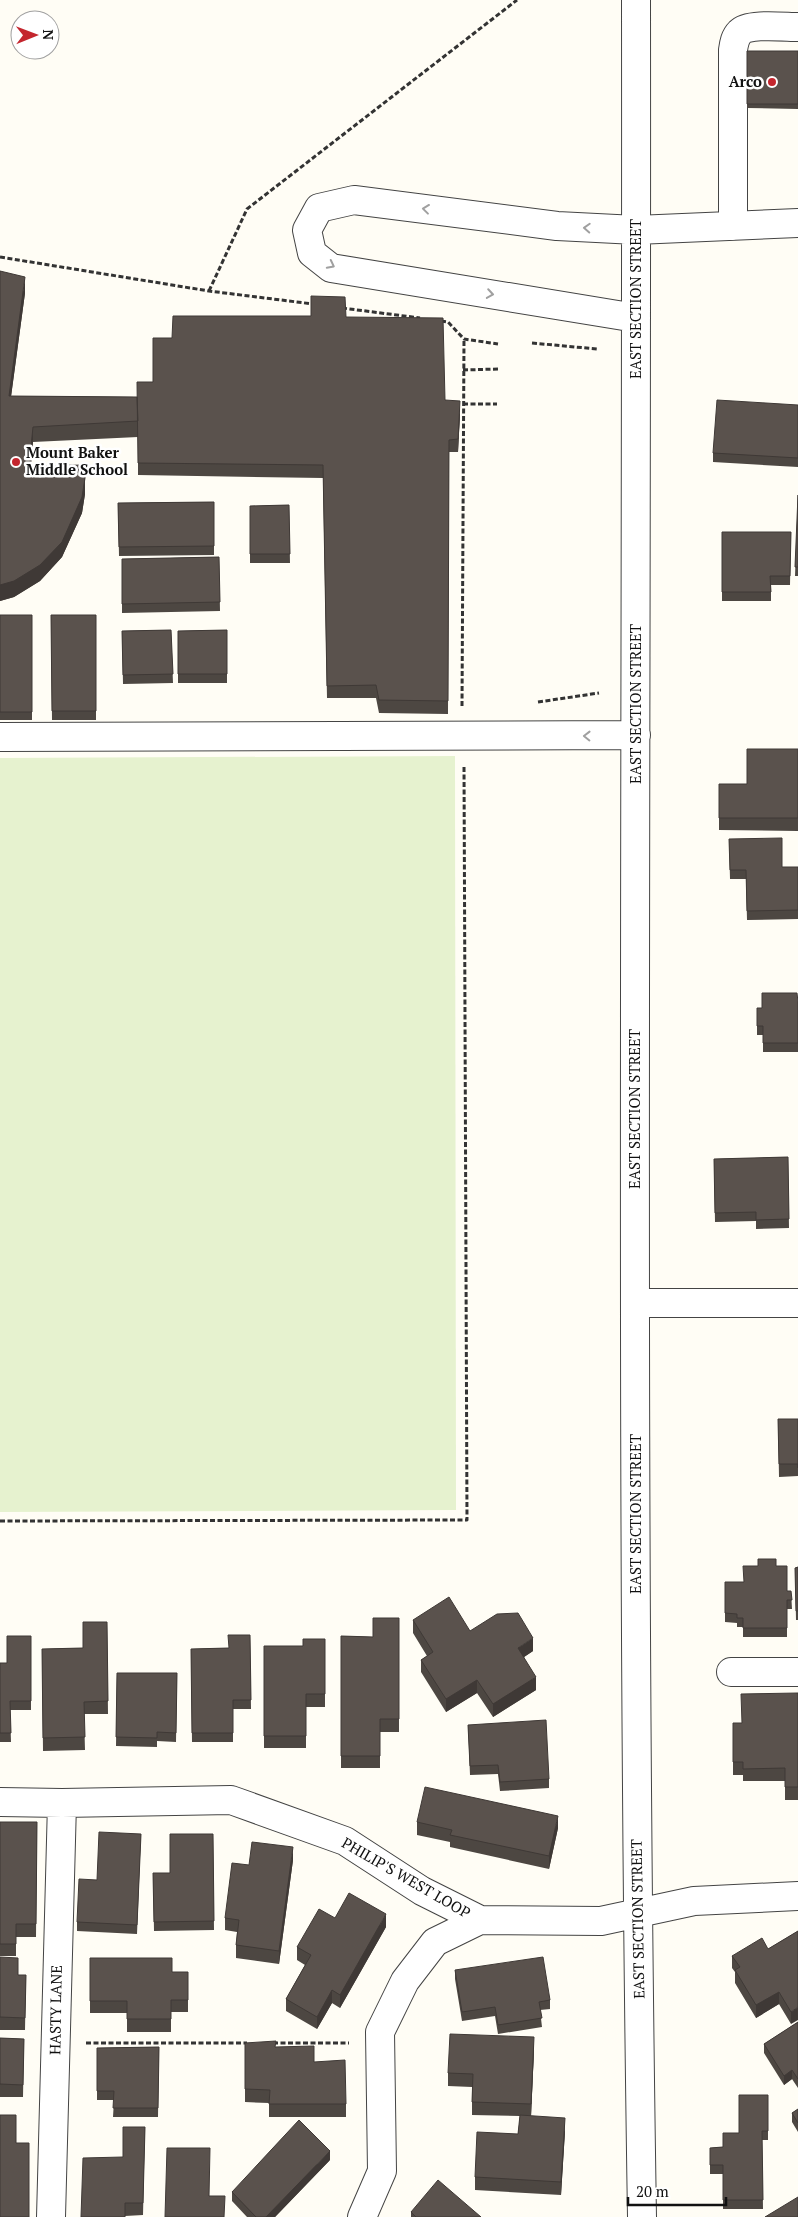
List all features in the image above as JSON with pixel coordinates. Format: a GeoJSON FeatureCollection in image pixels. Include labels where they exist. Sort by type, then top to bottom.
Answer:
{"type":"FeatureCollection","features":[{"type":"Feature","properties":{"kind":"street","name":"EAST SECTION STREET"},"geometry":{"type":"LineString","coordinates":[[636,0],[635,1303],[637,1913],[642,2217]]}},
{"type":"Feature","properties":{"kind":"street"},"geometry":{"type":"LineString","coordinates":[[733,226],[733,50],[735,39],[741,30],[749,27],[798,27]]}},
{"type":"Feature","properties":{"kind":"street"},"geometry":{"type":"LineString","coordinates":[[636,318],[332,268],[312,253],[307,230],[318,208],[354,200],[557,226],[636,230],[798,223]]}},
{"type":"Feature","properties":{"kind":"street"},"geometry":{"type":"LineString","coordinates":[[0,737],[636,736]]}},
{"type":"Feature","properties":{"kind":"street"},"geometry":{"type":"LineString","coordinates":[[635,1303],[798,1303]]}},
{"type":"Feature","properties":{"kind":"street"},"geometry":{"type":"LineString","coordinates":[[731,1672],[798,1672]]}},
{"type":"Feature","properties":{"kind":"street","name":"PHILIP'S WEST LOOP"},"geometry":{"type":"LineString","coordinates":[[0,1802],[62,1803],[231,1800],[345,1841],[422,1891],[480,1920],[594,1922],[694,1901],[798,1896]]}},
{"type":"Feature","properties":{"kind":"street","name":"HASTY LANE"},"geometry":{"type":"LineString","coordinates":[[51,2217],[62,1803]]}},
{"type":"Feature","properties":{"kind":"street"},"geometry":{"type":"LineString","coordinates":[[362,2217],[382,2171],[380,2032],[405,1981],[435,1942],[480,1920]]}},
{"type":"Feature","properties":{"kind":"path"},"geometry":{"type":"LineString","coordinates":[[209,291],[247,209],[517,0]]}},
{"type":"Feature","properties":{"kind":"path"},"geometry":{"type":"LineString","coordinates":[[0,257],[209,291],[314,304]]}},
{"type":"Feature","properties":{"kind":"path"},"geometry":{"type":"LineString","coordinates":[[333,307],[429,319]]}},
{"type":"Feature","properties":{"kind":"path"},"geometry":{"type":"LineString","coordinates":[[438,320],[448,322],[464,339],[498,344]]}},
{"type":"Feature","properties":{"kind":"path"},"geometry":{"type":"LineString","coordinates":[[0,1521],[467,1520],[463,735],[464,339]]}},
{"type":"Feature","properties":{"kind":"path"},"geometry":{"type":"LineString","coordinates":[[532,342],[597,349]]}},
{"type":"Feature","properties":{"kind":"path"},"geometry":{"type":"LineString","coordinates":[[463,370],[498,369]]}},
{"type":"Feature","properties":{"kind":"path"},"geometry":{"type":"LineString","coordinates":[[463,404],[497,404]]}},
{"type":"Feature","properties":{"kind":"path"},"geometry":{"type":"LineString","coordinates":[[538,702],[599,693]]}},
{"type":"Feature","properties":{"kind":"path"},"geometry":{"type":"LineString","coordinates":[[55,2043],[252,2043]]}},
{"type":"Feature","properties":{"kind":"path"},"geometry":{"type":"LineString","coordinates":[[272,2043],[380,2043]]}},
{"type":"Feature","properties":{"kind":"green space"},"geometry":{"type":"Polygon","coordinates":[[[455,756],[456,1510],[0,1512],[0,758],[455,756]]]}},
{"type":"Feature","properties":{"kind":"building","name":"Arco"},"geometry":{"type":"Polygon","coordinates":[[[747,51],[798,51],[798,104],[747,104],[747,51]]]}},
{"type":"Feature","properties":{"kind":"building","name":"Mount Baker Middle School"},"geometry":{"type":"Polygon","coordinates":[[[0,271],[25,277],[9,396],[137,397],[138,421],[33,427],[29,466],[85,465],[82,497],[62,542],[40,565],[14,581],[0,585],[0,271]]]}},
{"type":"Feature","properties":{"kind":"building"},"geometry":{"type":"Polygon","coordinates":[[[311,296],[345,297],[346,317],[443,318],[445,400],[460,401],[458,439],[449,440],[448,701],[379,700],[376,685],[327,686],[323,465],[138,463],[137,382],[153,382],[153,338],[172,338],[173,316],[311,316],[311,296]]]}},
{"type":"Feature","properties":{"kind":"building"},"geometry":{"type":"Polygon","coordinates":[[[717,400],[798,405],[798,458],[713,453],[717,400]]]}},
{"type":"Feature","properties":{"kind":"building"},"geometry":{"type":"Polygon","coordinates":[[[798,495],[798,567],[795,567],[798,495]]]}},
{"type":"Feature","properties":{"kind":"building"},"geometry":{"type":"Polygon","coordinates":[[[214,502],[214,546],[119,547],[118,503],[214,502]]]}},
{"type":"Feature","properties":{"kind":"building"},"geometry":{"type":"Polygon","coordinates":[[[289,505],[290,554],[250,554],[250,506],[289,505]]]}},
{"type":"Feature","properties":{"kind":"building"},"geometry":{"type":"Polygon","coordinates":[[[722,532],[791,532],[790,576],[770,576],[771,592],[722,592],[722,532]]]}},
{"type":"Feature","properties":{"kind":"building"},"geometry":{"type":"Polygon","coordinates":[[[219,557],[220,602],[122,604],[122,559],[219,557]]]}},
{"type":"Feature","properties":{"kind":"building"},"geometry":{"type":"Polygon","coordinates":[[[0,615],[32,615],[32,712],[0,712],[0,615]]]}},
{"type":"Feature","properties":{"kind":"building"},"geometry":{"type":"Polygon","coordinates":[[[51,615],[96,615],[96,711],[52,711],[51,615]]]}},
{"type":"Feature","properties":{"kind":"building"},"geometry":{"type":"Polygon","coordinates":[[[171,630],[173,674],[123,675],[122,631],[171,630]]]}},
{"type":"Feature","properties":{"kind":"building"},"geometry":{"type":"Polygon","coordinates":[[[227,630],[227,674],[178,674],[178,631],[227,630]]]}},
{"type":"Feature","properties":{"kind":"building"},"geometry":{"type":"Polygon","coordinates":[[[747,749],[798,749],[798,818],[719,818],[719,784],[747,784],[747,749]]]}},
{"type":"Feature","properties":{"kind":"building"},"geometry":{"type":"Polygon","coordinates":[[[782,838],[782,867],[798,867],[798,910],[747,911],[746,870],[730,870],[729,839],[782,838]]]}},
{"type":"Feature","properties":{"kind":"building"},"geometry":{"type":"Polygon","coordinates":[[[762,993],[797,993],[798,1043],[763,1043],[763,1026],[757,1026],[757,1008],[762,1008],[762,993]]]}},
{"type":"Feature","properties":{"kind":"building"},"geometry":{"type":"Polygon","coordinates":[[[788,1157],[789,1219],[756,1220],[756,1212],[715,1213],[714,1159],[788,1157]]]}},
{"type":"Feature","properties":{"kind":"building"},"geometry":{"type":"Polygon","coordinates":[[[778,1419],[798,1419],[798,1464],[779,1464],[778,1419]]]}},
{"type":"Feature","properties":{"kind":"building"},"geometry":{"type":"Polygon","coordinates":[[[758,1559],[776,1559],[776,1566],[787,1566],[787,1591],[791,1591],[792,1600],[787,1600],[787,1628],[743,1628],[743,1618],[737,1618],[737,1614],[725,1613],[725,1582],[744,1582],[743,1566],[758,1566],[758,1559]]]}},
{"type":"Feature","properties":{"kind":"building"},"geometry":{"type":"Polygon","coordinates":[[[798,1567],[798,1611],[796,1611],[795,1568],[798,1567]]]}},
{"type":"Feature","properties":{"kind":"building"},"geometry":{"type":"Polygon","coordinates":[[[449,1597],[470,1631],[497,1614],[518,1613],[533,1638],[518,1648],[536,1677],[493,1704],[477,1680],[446,1699],[421,1660],[433,1652],[413,1620],[449,1597]]]}},
{"type":"Feature","properties":{"kind":"building"},"geometry":{"type":"Polygon","coordinates":[[[373,1618],[399,1618],[399,1719],[380,1719],[380,1756],[341,1756],[341,1636],[373,1637],[373,1618]]]}},
{"type":"Feature","properties":{"kind":"building"},"geometry":{"type":"Polygon","coordinates":[[[83,1622],[107,1622],[108,1701],[84,1702],[85,1737],[43,1738],[42,1649],[83,1648],[83,1622]]]}},
{"type":"Feature","properties":{"kind":"building"},"geometry":{"type":"Polygon","coordinates":[[[228,1635],[250,1635],[251,1700],[233,1700],[233,1733],[192,1733],[191,1649],[229,1648],[228,1635]]]}},
{"type":"Feature","properties":{"kind":"building"},"geometry":{"type":"Polygon","coordinates":[[[7,1636],[31,1636],[31,1701],[10,1701],[11,1733],[0,1733],[0,1663],[7,1663],[7,1636]]]}},
{"type":"Feature","properties":{"kind":"building"},"geometry":{"type":"Polygon","coordinates":[[[303,1639],[325,1639],[325,1694],[306,1694],[306,1736],[264,1736],[264,1646],[303,1646],[303,1639]]]}},
{"type":"Feature","properties":{"kind":"building"},"geometry":{"type":"Polygon","coordinates":[[[117,1673],[177,1673],[176,1733],[157,1732],[157,1738],[116,1737],[117,1673]]]}},
{"type":"Feature","properties":{"kind":"building"},"geometry":{"type":"Polygon","coordinates":[[[798,1693],[798,1787],[785,1787],[785,1768],[743,1769],[743,1762],[733,1762],[733,1723],[742,1723],[741,1694],[798,1693]]]}},
{"type":"Feature","properties":{"kind":"building"},"geometry":{"type":"Polygon","coordinates":[[[546,1720],[549,1779],[500,1782],[498,1765],[470,1766],[468,1725],[546,1720]]]}},
{"type":"Feature","properties":{"kind":"building"},"geometry":{"type":"Polygon","coordinates":[[[425,1787],[558,1816],[549,1856],[450,1835],[452,1830],[417,1822],[425,1787]]]}},
{"type":"Feature","properties":{"kind":"building"},"geometry":{"type":"Polygon","coordinates":[[[0,1822],[37,1822],[36,1924],[16,1924],[16,1944],[0,1944],[0,1822]]]}},
{"type":"Feature","properties":{"kind":"building"},"geometry":{"type":"Polygon","coordinates":[[[99,1832],[141,1834],[137,1925],[77,1922],[79,1879],[97,1880],[99,1832]]]}},
{"type":"Feature","properties":{"kind":"building"},"geometry":{"type":"Polygon","coordinates":[[[170,1834],[213,1834],[214,1921],[154,1922],[153,1873],[170,1873],[170,1834]]]}},
{"type":"Feature","properties":{"kind":"building"},"geometry":{"type":"Polygon","coordinates":[[[252,1842],[293,1847],[279,1951],[236,1945],[239,1920],[225,1918],[232,1863],[249,1865],[252,1842]]]}},
{"type":"Feature","properties":{"kind":"building"},"geometry":{"type":"Polygon","coordinates":[[[349,1893],[386,1914],[340,1995],[332,1990],[317,2017],[286,1999],[311,1955],[297,1947],[319,1909],[335,1918],[349,1893]]]}},
{"type":"Feature","properties":{"kind":"building"},"geometry":{"type":"Polygon","coordinates":[[[798,1931],[798,2007],[791,2012],[779,1992],[756,2005],[735,1970],[740,1967],[732,1956],[762,1938],[768,1949],[798,1931]]]}},
{"type":"Feature","properties":{"kind":"building"},"geometry":{"type":"Polygon","coordinates":[[[0,1957],[18,1958],[18,1975],[26,1975],[25,2018],[0,2017],[0,1957]]]}},
{"type":"Feature","properties":{"kind":"building"},"geometry":{"type":"Polygon","coordinates":[[[543,1957],[550,2000],[539,2002],[542,2018],[498,2025],[495,2007],[462,2012],[455,1970],[543,1957]]]}},
{"type":"Feature","properties":{"kind":"building"},"geometry":{"type":"Polygon","coordinates":[[[90,1958],[172,1958],[172,1972],[188,1972],[188,2000],[171,2000],[171,2019],[127,2019],[127,2001],[90,2001],[90,1958]]]}},
{"type":"Feature","properties":{"kind":"building"},"geometry":{"type":"Polygon","coordinates":[[[798,2022],[798,2079],[792,2070],[784,2076],[764,2044],[798,2022]]]}},
{"type":"Feature","properties":{"kind":"building"},"geometry":{"type":"Polygon","coordinates":[[[450,2034],[534,2037],[531,2104],[472,2102],[473,2074],[448,2073],[450,2034]]]}},
{"type":"Feature","properties":{"kind":"building"},"geometry":{"type":"Polygon","coordinates":[[[0,2038],[24,2039],[23,2085],[0,2084],[0,2038]]]}},
{"type":"Feature","properties":{"kind":"building"},"geometry":{"type":"Polygon","coordinates":[[[276,2041],[275,2047],[314,2046],[314,2062],[345,2060],[346,2104],[269,2104],[270,2090],[245,2089],[245,2043],[276,2041]]]}},
{"type":"Feature","properties":{"kind":"building"},"geometry":{"type":"Polygon","coordinates":[[[159,2047],[158,2108],[113,2108],[114,2091],[97,2091],[97,2048],[159,2047]]]}},
{"type":"Feature","properties":{"kind":"building"},"geometry":{"type":"Polygon","coordinates":[[[739,2095],[768,2095],[768,2131],[762,2131],[763,2200],[723,2200],[723,2165],[710,2165],[710,2148],[723,2147],[723,2133],[739,2133],[739,2095]]]}},
{"type":"Feature","properties":{"kind":"building"},"geometry":{"type":"Polygon","coordinates":[[[798,2109],[798,2123],[792,2113],[798,2109]]]}},
{"type":"Feature","properties":{"kind":"building"},"geometry":{"type":"Polygon","coordinates":[[[0,2115],[16,2115],[16,2143],[29,2143],[29,2217],[0,2217],[0,2115]]]}},
{"type":"Feature","properties":{"kind":"building"},"geometry":{"type":"Polygon","coordinates":[[[520,2115],[565,2118],[561,2182],[475,2177],[477,2132],[518,2134],[520,2115]]]}},
{"type":"Feature","properties":{"kind":"building"},"geometry":{"type":"Polygon","coordinates":[[[299,2120],[330,2151],[266,2217],[256,2217],[232,2192],[299,2120]]]}},
{"type":"Feature","properties":{"kind":"building"},"geometry":{"type":"Polygon","coordinates":[[[123,2127],[145,2127],[143,2203],[125,2203],[125,2217],[81,2217],[83,2158],[123,2157],[123,2127]]]}},
{"type":"Feature","properties":{"kind":"building"},"geometry":{"type":"Polygon","coordinates":[[[167,2148],[210,2148],[209,2196],[225,2196],[224,2217],[165,2217],[167,2148]]]}},
{"type":"Feature","properties":{"kind":"building"},"geometry":{"type":"Polygon","coordinates":[[[438,2180],[481,2217],[416,2217],[411,2212],[438,2180]]]}},
{"type":"Feature","properties":{"kind":"building"},"geometry":{"type":"Polygon","coordinates":[[[798,2197],[798,2217],[765,2217],[798,2197]]]}},
{"type":"Feature","properties":{"kind":"place","name":"Arco"},"geometry":{"type":"Point","coordinates":[772,82]}},
{"type":"Feature","properties":{"kind":"place","name":"Mount Baker Middle School"},"geometry":{"type":"Point","coordinates":[16,462]}}]}
